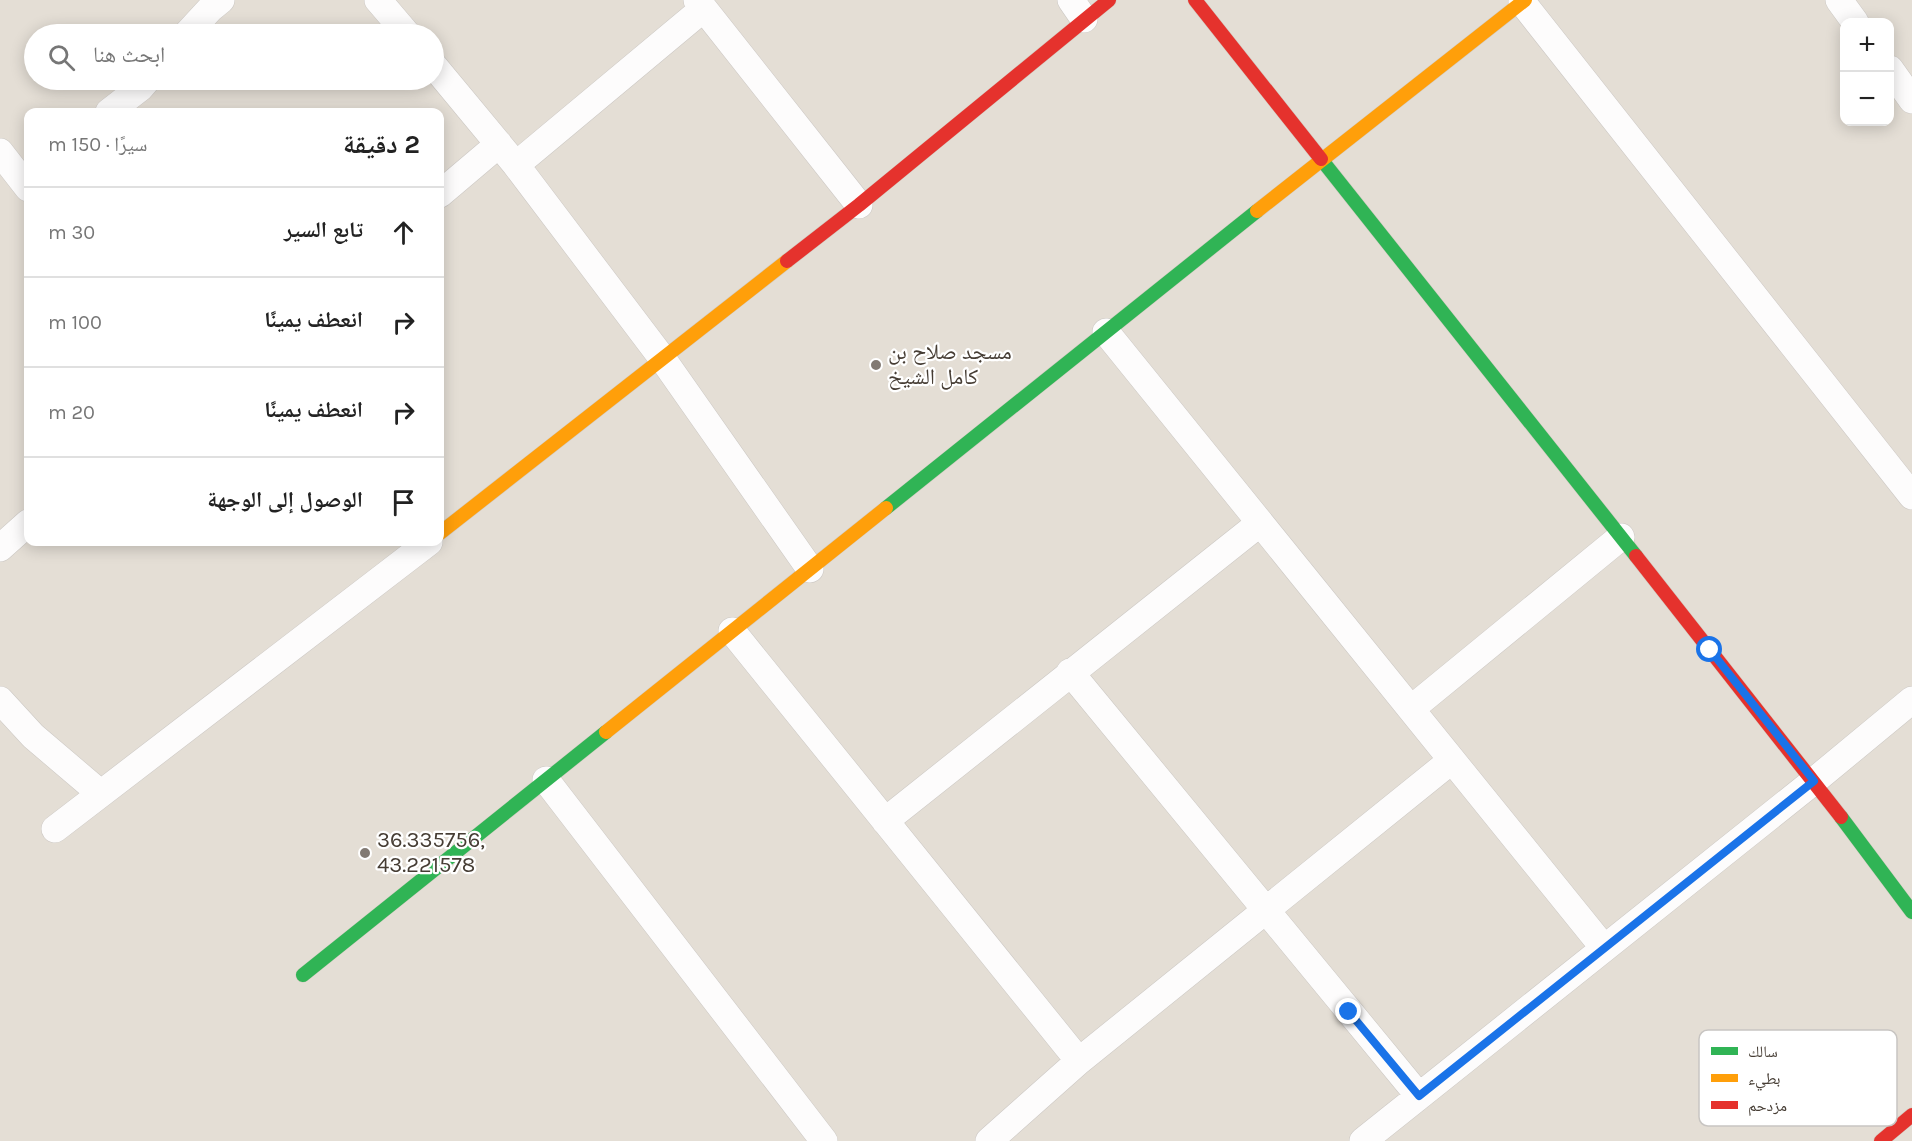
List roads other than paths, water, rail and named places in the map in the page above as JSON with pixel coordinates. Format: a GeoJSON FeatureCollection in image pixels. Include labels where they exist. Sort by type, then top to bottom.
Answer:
{"type":"FeatureCollection","features":[{"type":"Feature","properties":{"kind":"street"},"geometry":{"type":"LineString","coordinates":[[378,0],[398,24]]}},
{"type":"Feature","properties":{"kind":"street"},"geometry":{"type":"LineString","coordinates":[[444,530],[859,205],[1077,10],[1110,0]]}},
{"type":"Feature","properties":{"kind":"street"},"geometry":{"type":"LineString","coordinates":[[1195,0],[1814,781],[1912,912]]}},
{"type":"Feature","properties":{"kind":"street"},"geometry":{"type":"LineString","coordinates":[[1839,0],[1853,18]]}},
{"type":"Feature","properties":{"kind":"street"},"geometry":{"type":"LineString","coordinates":[[303,975],[1322,159],[1523,1],[1912,496]]}},
{"type":"Feature","properties":{"kind":"street"},"geometry":{"type":"LineString","coordinates":[[195,24],[211,3]]}},
{"type":"Feature","properties":{"kind":"street"},"geometry":{"type":"LineString","coordinates":[[516,165],[700,4],[859,205]]}},
{"type":"Feature","properties":{"kind":"street"},"geometry":{"type":"LineString","coordinates":[[1892,72],[1912,100]]}},
{"type":"Feature","properties":{"kind":"street"},"geometry":{"type":"LineString","coordinates":[[444,78],[516,165],[662,358],[810,569]]}},
{"type":"Feature","properties":{"kind":"street"},"geometry":{"type":"LineString","coordinates":[[115,108],[138,90]]}},
{"type":"Feature","properties":{"kind":"street"},"geometry":{"type":"LineString","coordinates":[[444,191],[499,144]]}},
{"type":"Feature","properties":{"kind":"street"},"geometry":{"type":"LineString","coordinates":[[0,152],[24,179]]}},
{"type":"Feature","properties":{"kind":"street"},"geometry":{"type":"LineString","coordinates":[[1106,332],[1604,948]]}},
{"type":"Feature","properties":{"kind":"street"},"geometry":{"type":"LineString","coordinates":[[885,822],[1070,672],[1260,523]]}},
{"type":"Feature","properties":{"kind":"street"},"geometry":{"type":"LineString","coordinates":[[0,549],[24,527]]}},
{"type":"Feature","properties":{"kind":"street"},"geometry":{"type":"LineString","coordinates":[[1411,709],[1621,537]]}},
{"type":"Feature","properties":{"kind":"street"},"geometry":{"type":"LineString","coordinates":[[55,829],[424,546]]}},
{"type":"Feature","properties":{"kind":"street"},"geometry":{"type":"LineString","coordinates":[[732,631],[1079,1061]]}},
{"type":"Feature","properties":{"kind":"street"},"geometry":{"type":"LineString","coordinates":[[1070,672],[1419,1096]]}},
{"type":"Feature","properties":{"kind":"street"},"geometry":{"type":"LineString","coordinates":[[0,700],[33,736],[100,794]]}},
{"type":"Feature","properties":{"kind":"street"},"geometry":{"type":"LineString","coordinates":[[1363,1141],[1912,700]]}},
{"type":"Feature","properties":{"kind":"street"},"geometry":{"type":"LineString","coordinates":[[989,1141],[1079,1061],[1452,760]]}},
{"type":"Feature","properties":{"kind":"street"},"geometry":{"type":"LineString","coordinates":[[546,780],[824,1141]]}},
{"type":"Feature","properties":{"kind":"street"},"geometry":{"type":"LineString","coordinates":[[1881,1141],[1912,1115]]}},
{"type":"Feature","properties":{"kind":"place","name":"مسجد صلاح بن كامل الشيخ"},"geometry":{"type":"Point","coordinates":[876,365]}},
{"type":"Feature","properties":{"kind":"place","name":"36.335756, 43.221578"},"geometry":{"type":"Point","coordinates":[365,853]}}]}
